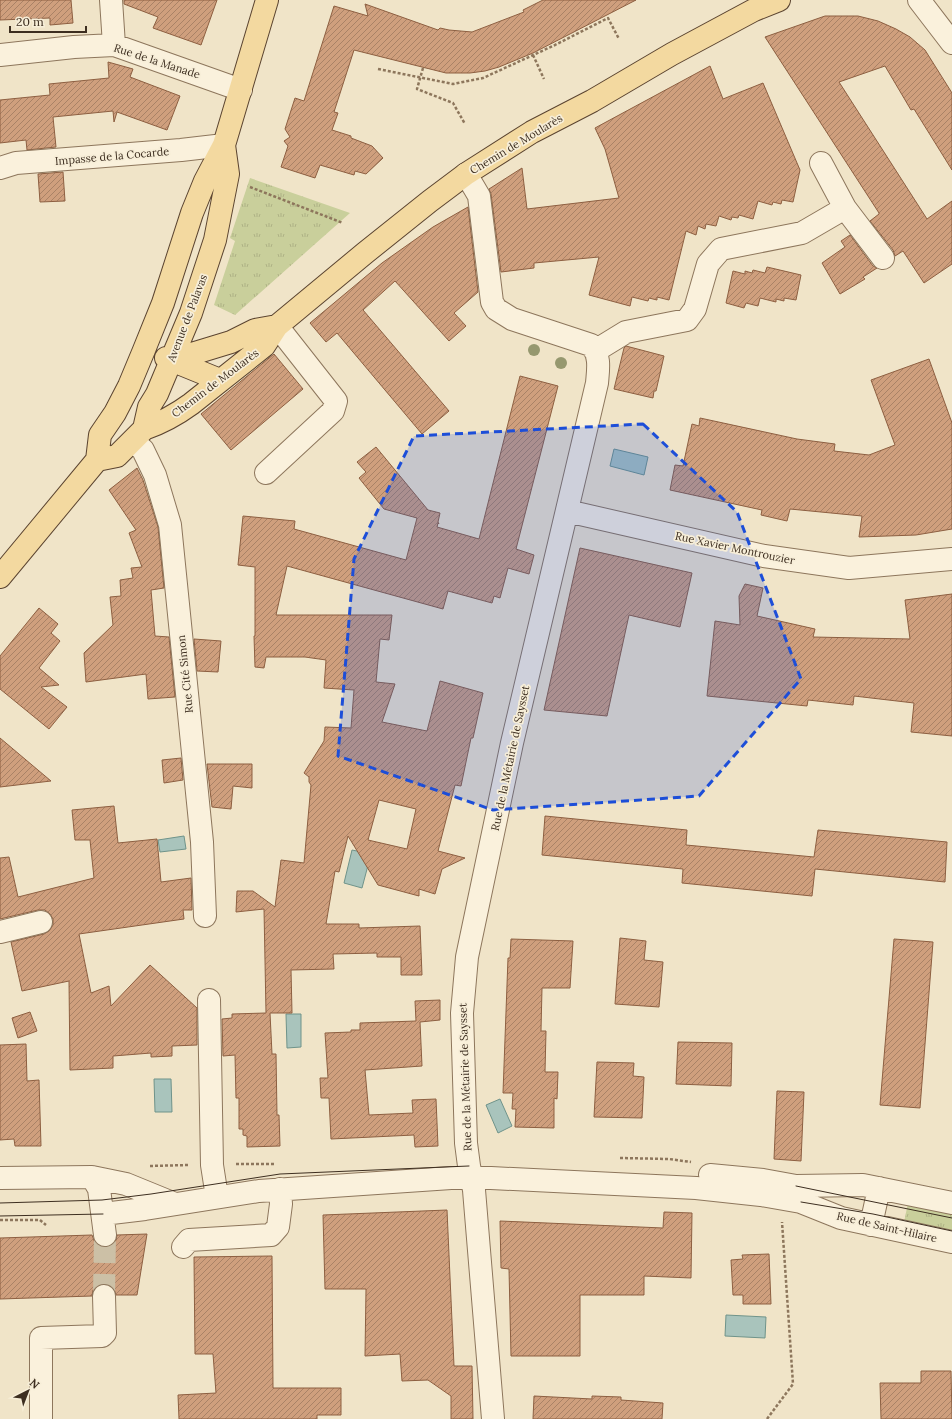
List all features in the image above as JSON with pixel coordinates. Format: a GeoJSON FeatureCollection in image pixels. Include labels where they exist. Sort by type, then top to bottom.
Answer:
{"type":"FeatureCollection","features":[{"type":"Feature","properties":{"kind":"main road","name":"Avenue de Palavas"},"geometry":{"type":"LineString","coordinates":[[97,460],[100,435],[129,386],[163,303],[192,213],[205,181],[224,145],[267,0]]}},
{"type":"Feature","properties":{"kind":"main road","name":"Chemin de Moularès"},"geometry":{"type":"LineString","coordinates":[[138,435],[180,412],[264,346],[277,326],[430,201],[490,157],[532,132],[592,101],[672,54],[754,10],[779,0]]}},
{"type":"Feature","properties":{"kind":"main road","name":"Avenue de Palavas"},"geometry":{"type":"LineString","coordinates":[[138,435],[148,407],[157,394],[195,302],[215,240],[228,174],[224,145]]}},
{"type":"Feature","properties":{"kind":"main road","name":"Chemin de Moularès"},"geometry":{"type":"LineString","coordinates":[[172,360],[231,342],[255,330],[277,326]]}},
{"type":"Feature","properties":{"kind":"main road"},"geometry":{"type":"LineString","coordinates":[[144,350],[220,380]]}},
{"type":"Feature","properties":{"kind":"main road"},"geometry":{"type":"LineString","coordinates":[[0,577],[97,460],[117,456],[138,435]]}},
{"type":"Feature","properties":{"kind":"street"},"geometry":{"type":"LineString","coordinates":[[111,0],[114,45]]}},
{"type":"Feature","properties":{"kind":"street"},"geometry":{"type":"LineString","coordinates":[[919,0],[952,43]]}},
{"type":"Feature","properties":{"kind":"street","name":"Rue de la Manade"},"geometry":{"type":"LineString","coordinates":[[0,55],[74,47],[114,45],[241,90]]}},
{"type":"Feature","properties":{"kind":"street","name":"Impasse de la Cocarde"},"geometry":{"type":"LineString","coordinates":[[0,168],[16,163],[181,150],[224,145]]}},
{"type":"Feature","properties":{"kind":"street"},"geometry":{"type":"LineString","coordinates":[[821,163],[845,208],[884,258]]}},
{"type":"Feature","properties":{"kind":"street"},"geometry":{"type":"LineString","coordinates":[[466,174],[479,196],[492,302],[496,309],[512,319],[591,345],[596,351],[626,332],[687,320],[695,308],[708,264],[721,249],[802,233],[845,208]]}},
{"type":"Feature","properties":{"kind":"street"},"geometry":{"type":"LineString","coordinates":[[266,473],[333,411],[336,401],[277,326]]}},
{"type":"Feature","properties":{"kind":"street","name":"Rue de la Métairie de Saysset"},"geometry":{"type":"LineString","coordinates":[[493,1419],[474,1190],[466,1143],[462,1013],[467,957],[512,743],[597,383],[598,361],[596,351]]}},
{"type":"Feature","properties":{"kind":"street","name":"Rue Cité Simon"},"geometry":{"type":"LineString","coordinates":[[138,435],[143,450],[155,475],[170,525],[202,842],[205,916]]}},
{"type":"Feature","properties":{"kind":"street","name":"Rue Xavier Montrouzier"},"geometry":{"type":"LineString","coordinates":[[567,512],[764,556],[849,568],[952,559]]}},
{"type":"Feature","properties":{"kind":"street"},"geometry":{"type":"LineString","coordinates":[[0,932],[41,922]]}},
{"type":"Feature","properties":{"kind":"street"},"geometry":{"type":"LineString","coordinates":[[209,1000],[212,1165],[217,1197]]}},
{"type":"Feature","properties":{"kind":"street"},"geometry":{"type":"LineString","coordinates":[[92,1176],[99,1189],[104,1225],[174,1204],[217,1197],[259,1191],[470,1172],[617,1169],[695,1173],[763,1180],[798,1194],[864,1185],[952,1203]]}},
{"type":"Feature","properties":{"kind":"street"},"geometry":{"type":"LineString","coordinates":[[0,1178],[92,1176],[126,1184],[174,1204]]}},
{"type":"Feature","properties":{"kind":"street"},"geometry":{"type":"LineString","coordinates":[[871,1225],[878,1188]]}},
{"type":"Feature","properties":{"kind":"street"},"geometry":{"type":"LineString","coordinates":[[183,1247],[189,1240],[271,1235],[278,1228],[281,1204],[280,1189]]}},
{"type":"Feature","properties":{"kind":"street","name":"Rue de Saint-Hilaire"},"geometry":{"type":"LineString","coordinates":[[798,1194],[841,1218],[952,1242]]}},
{"type":"Feature","properties":{"kind":"street"},"geometry":{"type":"LineString","coordinates":[[41,1419],[41,1338],[102,1336],[105,1333],[104,1296]]}},
{"type":"Feature","properties":{"kind":"path"},"geometry":{"type":"LineString","coordinates":[[378,69],[453,84],[483,78],[555,45],[608,18],[619,39]]}},
{"type":"Feature","properties":{"kind":"path"},"geometry":{"type":"LineString","coordinates":[[533,55],[544,79]]}},
{"type":"Feature","properties":{"kind":"path"},"geometry":{"type":"LineString","coordinates":[[423,68],[417,89],[453,103],[465,124]]}},
{"type":"Feature","properties":{"kind":"path"},"geometry":{"type":"LineString","coordinates":[[244,185],[343,223]]}},
{"type":"Feature","properties":{"kind":"path"},"geometry":{"type":"LineString","coordinates":[[0,1220],[40,1220],[46,1225]]}},
{"type":"Feature","properties":{"kind":"path"},"geometry":{"type":"LineString","coordinates":[[767,1419],[793,1384],[782,1221]]}},
{"type":"Feature","properties":{"kind":"highlighted area"},"geometry":{"type":"Polygon","coordinates":[[[643,424],[737,512],[801,679],[699,796],[493,810],[338,756],[354,559],[414,436],[643,424]]]}},
{"type":"Feature","properties":{"kind":"green space"},"geometry":{"type":"Polygon","coordinates":[[[250,178],[350,213],[235,315],[214,305],[235,241],[230,238],[250,178]]]}},
{"type":"Feature","properties":{"kind":"green space"},"geometry":{"type":"Polygon","coordinates":[[[908,1203],[952,1212],[952,1237],[903,1227],[908,1203]]]}},
{"type":"Feature","properties":{"kind":"water"},"geometry":{"type":"Polygon","coordinates":[[[614,449],[648,457],[644,475],[610,466],[614,449]]]}},
{"type":"Feature","properties":{"kind":"water"},"geometry":{"type":"Polygon","coordinates":[[[184,836],[186,849],[160,852],[158,840],[184,836]]]}},
{"type":"Feature","properties":{"kind":"water"},"geometry":{"type":"Polygon","coordinates":[[[352,850],[371,854],[362,888],[344,883],[352,850]]]}},
{"type":"Feature","properties":{"kind":"water"},"geometry":{"type":"Polygon","coordinates":[[[286,1014],[301,1014],[301,1047],[287,1048],[286,1014]]]}},
{"type":"Feature","properties":{"kind":"water"},"geometry":{"type":"Polygon","coordinates":[[[154,1079],[171,1079],[172,1112],[155,1112],[154,1079]]]}},
{"type":"Feature","properties":{"kind":"water"},"geometry":{"type":"Polygon","coordinates":[[[500,1099],[512,1126],[498,1133],[486,1105],[500,1099]]]}},
{"type":"Feature","properties":{"kind":"water"},"geometry":{"type":"Polygon","coordinates":[[[726,1315],[766,1317],[765,1338],[725,1336],[726,1315]]]}},
{"type":"Feature","properties":{"kind":"building"},"geometry":{"type":"Polygon","coordinates":[[[0,0],[71,0],[73,23],[50,25],[50,18],[0,20],[0,0]]]}},
{"type":"Feature","properties":{"kind":"building"},"geometry":{"type":"Polygon","coordinates":[[[124,0],[217,0],[201,45],[153,28],[158,17],[124,4],[124,0]]]}},
{"type":"Feature","properties":{"kind":"building"},"geometry":{"type":"Polygon","coordinates":[[[543,0],[636,0],[533,53],[485,71],[470,73],[446,73],[354,50],[334,112],[338,113],[332,130],[351,136],[351,138],[372,146],[383,158],[366,174],[355,171],[354,175],[320,165],[315,178],[281,167],[288,146],[284,141],[290,137],[285,129],[295,98],[304,101],[334,6],[368,16],[365,4],[438,30],[440,28],[472,32],[524,12],[523,10],[543,0]]]}},
{"type":"Feature","properties":{"kind":"building"},"geometry":{"type":"Polygon","coordinates":[[[825,16],[858,16],[878,21],[910,37],[925,50],[952,93],[952,170],[914,109],[911,110],[885,66],[839,82],[927,219],[952,201],[952,264],[924,283],[903,251],[895,256],[893,250],[870,221],[879,213],[765,37],[825,16]]]}},
{"type":"Feature","properties":{"kind":"building"},"geometry":{"type":"Polygon","coordinates":[[[108,62],[133,69],[130,77],[180,96],[167,130],[117,112],[114,122],[113,111],[53,117],[56,147],[27,150],[26,140],[0,143],[0,100],[50,95],[49,84],[109,78],[108,62]]]}},
{"type":"Feature","properties":{"kind":"building"},"geometry":{"type":"Polygon","coordinates":[[[710,66],[723,99],[763,83],[800,170],[793,202],[782,200],[781,204],[773,202],[772,205],[758,201],[753,219],[739,215],[738,218],[732,217],[731,220],[719,216],[716,226],[706,224],[705,229],[698,226],[696,235],[686,231],[669,300],[657,297],[657,300],[649,298],[648,301],[632,297],[630,306],[589,295],[599,257],[534,263],[534,268],[501,272],[491,194],[489,189],[522,168],[527,209],[619,198],[605,149],[595,128],[710,66]]]}},
{"type":"Feature","properties":{"kind":"building"},"geometry":{"type":"Polygon","coordinates":[[[63,172],[65,201],[40,202],[38,174],[63,172]]]}},
{"type":"Feature","properties":{"kind":"building"},"geometry":{"type":"Polygon","coordinates":[[[468,207],[478,292],[454,313],[466,326],[449,341],[395,281],[363,310],[449,411],[422,434],[337,333],[326,342],[310,323],[382,263],[433,227],[468,207]]]}},
{"type":"Feature","properties":{"kind":"building"},"geometry":{"type":"Polygon","coordinates":[[[850,235],[873,266],[877,268],[863,277],[865,279],[840,294],[822,263],[845,247],[841,241],[850,235]]]}},
{"type":"Feature","properties":{"kind":"building"},"geometry":{"type":"Polygon","coordinates":[[[767,267],[801,275],[796,300],[784,298],[784,301],[776,299],[776,302],[760,298],[758,306],[746,303],[744,308],[726,303],[733,271],[745,274],[745,271],[752,273],[753,270],[765,273],[767,267]]]}},
{"type":"Feature","properties":{"kind":"building"},"geometry":{"type":"Polygon","coordinates":[[[626,346],[664,356],[653,398],[614,389],[624,348],[626,346]]]}},
{"type":"Feature","properties":{"kind":"building"},"geometry":{"type":"Polygon","coordinates":[[[274,354],[303,389],[231,450],[201,414],[274,354]]]}},
{"type":"Feature","properties":{"kind":"building"},"geometry":{"type":"Polygon","coordinates":[[[929,359],[952,423],[952,529],[916,535],[859,537],[862,516],[790,509],[787,521],[761,515],[762,510],[670,490],[675,465],[683,466],[692,424],[699,426],[700,418],[797,439],[835,444],[834,451],[869,455],[895,445],[871,380],[929,359]]]}},
{"type":"Feature","properties":{"kind":"building"},"geometry":{"type":"Polygon","coordinates":[[[520,376],[558,386],[516,549],[534,555],[529,574],[508,568],[500,598],[494,596],[492,603],[448,591],[443,609],[287,566],[276,615],[392,615],[389,640],[380,639],[376,682],[395,684],[382,722],[427,731],[440,681],[483,693],[473,738],[471,738],[461,786],[455,785],[438,851],[465,858],[442,869],[435,894],[419,889],[419,896],[378,885],[348,836],[339,872],[335,871],[326,924],[359,924],[359,928],[420,926],[422,975],[401,975],[401,957],[377,957],[377,953],[333,954],[334,969],[291,970],[292,1013],[270,1013],[272,1054],[276,1054],[277,1115],[279,1115],[280,1146],[247,1147],[247,1136],[243,1135],[243,1129],[239,1129],[239,1098],[236,1098],[235,1055],[223,1056],[222,1019],[232,1018],[232,1014],[266,1013],[264,909],[236,912],[237,891],[253,891],[275,907],[281,860],[304,863],[311,785],[309,782],[309,777],[304,773],[324,741],[325,727],[351,728],[354,690],[324,688],[326,660],[305,657],[266,657],[264,668],[255,667],[255,567],[238,565],[243,516],[295,521],[294,529],[406,560],[417,518],[384,509],[359,478],[366,472],[357,462],[376,447],[428,510],[440,513],[439,524],[438,523],[437,527],[479,539],[520,376]],[[379,800],[368,840],[407,849],[416,809],[379,800]]]}},
{"type":"Feature","properties":{"kind":"building"},"geometry":{"type":"Polygon","coordinates":[[[137,468],[143,480],[158,527],[164,588],[151,590],[155,636],[169,637],[175,697],[148,699],[146,674],[86,682],[84,653],[113,625],[110,597],[121,596],[120,580],[133,578],[131,568],[142,567],[129,533],[136,530],[109,490],[137,468]]]}},
{"type":"Feature","properties":{"kind":"building"},"geometry":{"type":"Polygon","coordinates":[[[580,548],[692,573],[680,627],[629,615],[607,716],[544,710],[580,548]]]}},
{"type":"Feature","properties":{"kind":"building"},"geometry":{"type":"Polygon","coordinates":[[[745,584],[763,588],[757,616],[815,629],[813,637],[910,639],[905,600],[952,594],[952,736],[911,732],[914,703],[854,696],[853,705],[808,700],[807,706],[707,696],[715,621],[740,625],[739,596],[745,584]]]}},
{"type":"Feature","properties":{"kind":"building"},"geometry":{"type":"Polygon","coordinates":[[[39,608],[58,624],[51,633],[60,641],[39,668],[59,685],[41,687],[67,707],[49,729],[0,689],[0,656],[39,608]]]}},
{"type":"Feature","properties":{"kind":"building"},"geometry":{"type":"Polygon","coordinates":[[[194,639],[221,641],[218,672],[197,671],[194,639]]]}},
{"type":"Feature","properties":{"kind":"building"},"geometry":{"type":"Polygon","coordinates":[[[0,738],[51,781],[0,787],[0,738]]]}},
{"type":"Feature","properties":{"kind":"building"},"geometry":{"type":"Polygon","coordinates":[[[181,758],[183,780],[164,783],[162,760],[181,758]]]}},
{"type":"Feature","properties":{"kind":"building"},"geometry":{"type":"Polygon","coordinates":[[[207,764],[252,764],[252,788],[233,786],[231,809],[212,807],[207,764]]]}},
{"type":"Feature","properties":{"kind":"building"},"geometry":{"type":"Polygon","coordinates":[[[114,806],[118,843],[157,839],[161,882],[191,878],[192,910],[183,910],[184,919],[79,934],[91,993],[109,986],[111,1006],[150,965],[197,1008],[197,1045],[172,1046],[172,1056],[151,1057],[151,1053],[113,1056],[113,1068],[70,1070],[69,981],[22,991],[11,942],[44,934],[49,931],[53,925],[53,919],[45,910],[38,910],[0,919],[0,858],[9,857],[18,897],[94,878],[90,840],[75,840],[72,810],[114,806]]]}},
{"type":"Feature","properties":{"kind":"building"},"geometry":{"type":"Polygon","coordinates":[[[545,816],[687,830],[686,845],[814,857],[818,830],[947,842],[945,882],[815,869],[812,896],[682,883],[683,869],[542,855],[545,816]]]}},
{"type":"Feature","properties":{"kind":"building"},"geometry":{"type":"Polygon","coordinates":[[[620,938],[646,941],[644,960],[663,962],[659,1007],[615,1004],[620,938]]]}},
{"type":"Feature","properties":{"kind":"building"},"geometry":{"type":"Polygon","coordinates":[[[511,939],[573,941],[570,988],[542,988],[541,1031],[546,1031],[545,1072],[558,1072],[557,1099],[554,1098],[554,1128],[515,1127],[516,1109],[512,1109],[513,1093],[503,1093],[508,958],[510,958],[511,939]]]}},
{"type":"Feature","properties":{"kind":"building"},"geometry":{"type":"Polygon","coordinates":[[[894,939],[933,942],[920,1108],[880,1105],[894,939]]]}},
{"type":"Feature","properties":{"kind":"building"},"geometry":{"type":"Polygon","coordinates":[[[440,1000],[440,1020],[420,1022],[422,1066],[365,1070],[369,1115],[413,1113],[412,1100],[436,1099],[438,1146],[415,1147],[414,1135],[331,1139],[329,1098],[321,1098],[320,1078],[328,1078],[325,1033],[351,1032],[351,1030],[360,1030],[360,1023],[416,1021],[415,1001],[440,1000]]]}},
{"type":"Feature","properties":{"kind":"building"},"geometry":{"type":"Polygon","coordinates":[[[30,1012],[37,1031],[18,1038],[12,1018],[30,1012]]]}},
{"type":"Feature","properties":{"kind":"building"},"geometry":{"type":"Polygon","coordinates":[[[678,1042],[732,1043],[731,1086],[676,1084],[678,1042]]]}},
{"type":"Feature","properties":{"kind":"building"},"geometry":{"type":"Polygon","coordinates":[[[26,1044],[27,1081],[39,1080],[41,1146],[15,1146],[14,1139],[0,1140],[0,1045],[26,1044]]]}},
{"type":"Feature","properties":{"kind":"building"},"geometry":{"type":"Polygon","coordinates":[[[597,1062],[634,1063],[633,1076],[644,1077],[642,1118],[594,1117],[597,1062]]]}},
{"type":"Feature","properties":{"kind":"building"},"geometry":{"type":"Polygon","coordinates":[[[777,1091],[804,1092],[801,1161],[774,1159],[777,1091]]]}},
{"type":"Feature","properties":{"kind":"building"},"geometry":{"type":"Polygon","coordinates":[[[447,1210],[454,1366],[472,1366],[473,1419],[451,1419],[451,1396],[428,1380],[402,1381],[400,1354],[365,1356],[366,1289],[325,1289],[323,1215],[447,1210]]]}},
{"type":"Feature","properties":{"kind":"building"},"geometry":{"type":"Polygon","coordinates":[[[664,1212],[692,1213],[691,1278],[644,1276],[644,1295],[580,1295],[580,1356],[511,1356],[509,1269],[501,1268],[500,1221],[663,1228],[664,1212]]]}},
{"type":"Feature","properties":{"kind":"building"},"geometry":{"type":"Polygon","coordinates":[[[147,1234],[137,1295],[116,1295],[114,1289],[110,1285],[103,1284],[97,1286],[93,1290],[92,1296],[0,1299],[0,1238],[92,1235],[95,1243],[106,1247],[113,1245],[117,1235],[147,1234]]]}},
{"type":"Feature","properties":{"kind":"building"},"geometry":{"type":"Polygon","coordinates":[[[769,1254],[771,1304],[743,1304],[743,1295],[733,1295],[731,1260],[743,1259],[742,1255],[769,1254]]]}},
{"type":"Feature","properties":{"kind":"building"},"geometry":{"type":"Polygon","coordinates":[[[272,1256],[273,1388],[341,1388],[341,1415],[317,1415],[317,1419],[179,1419],[178,1395],[216,1393],[213,1354],[195,1354],[194,1257],[272,1256]]]}},
{"type":"Feature","properties":{"kind":"building"},"geometry":{"type":"Polygon","coordinates":[[[921,1371],[951,1371],[952,1419],[881,1419],[880,1383],[921,1383],[921,1371]]]}},
{"type":"Feature","properties":{"kind":"building"},"geometry":{"type":"Polygon","coordinates":[[[534,1396],[592,1399],[592,1396],[621,1397],[621,1400],[663,1403],[662,1419],[533,1419],[534,1396]]]}},
{"type":"Feature","properties":{"kind":"tunnel"},"geometry":{"type":"LineString","coordinates":[[104,1296],[105,1235]]}},
{"type":"Feature","properties":{"kind":"tram line"},"geometry":{"type":"LineString","coordinates":[[0,1203],[102,1200],[280,1174],[469,1166]]}},
{"type":"Feature","properties":{"kind":"tram line"},"geometry":{"type":"LineString","coordinates":[[796,1186],[952,1218]]}},
{"type":"Feature","properties":{"kind":"tram line"},"geometry":{"type":"LineString","coordinates":[[801,1202],[873,1214],[952,1231]]}},
{"type":"Feature","properties":{"kind":"tram line"},"geometry":{"type":"LineString","coordinates":[[0,1216],[103,1214]]}}]}
